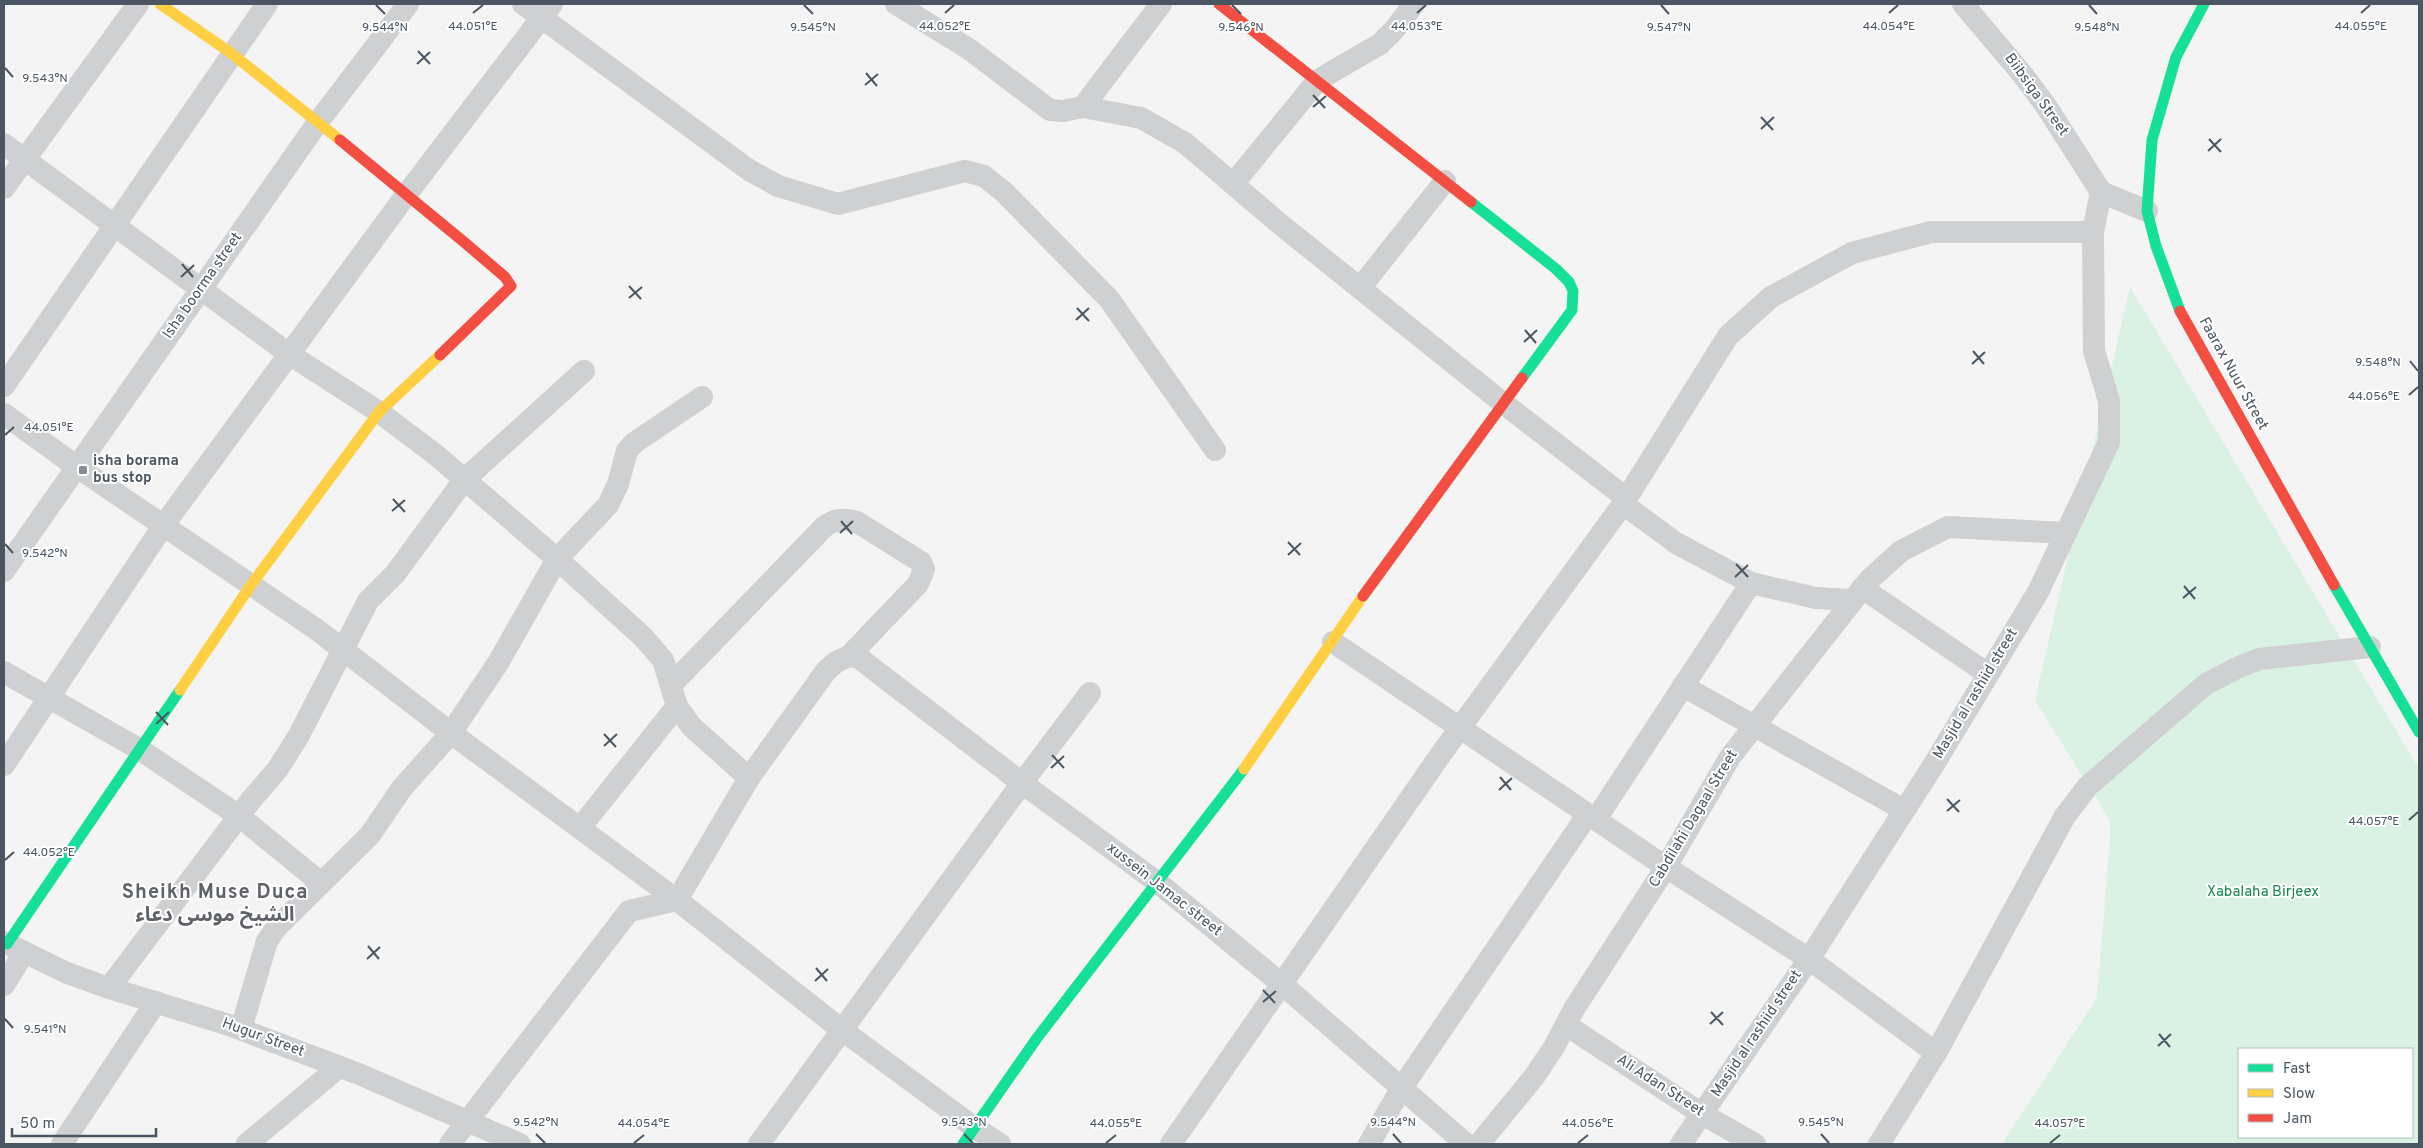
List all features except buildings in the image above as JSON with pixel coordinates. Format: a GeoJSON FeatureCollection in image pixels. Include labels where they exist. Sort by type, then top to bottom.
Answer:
{"type":"FeatureCollection","features":[{"type":"Feature","properties":{"kind":"street"},"geometry":{"type":"LineString","coordinates":[[4,188],[138,4]]}},
{"type":"Feature","properties":{"kind":"street"},"geometry":{"type":"LineString","coordinates":[[4,985],[12,946],[139,749],[251,585],[379,412],[508,292],[511,286],[505,277],[464,242],[318,122],[231,53],[160,4]]}},
{"type":"Feature","properties":{"kind":"street"},"geometry":{"type":"LineString","coordinates":[[4,386],[231,53],[267,4]]}},
{"type":"Feature","properties":{"kind":"street","name":"Isha boorma street"},"geometry":{"type":"LineString","coordinates":[[4,571],[318,122],[408,4]]}},
{"type":"Feature","properties":{"kind":"street"},"geometry":{"type":"LineString","coordinates":[[523,4],[547,10],[749,170],[778,186],[838,204],[965,171],[984,176],[1004,192],[1109,299],[1215,450]]}},
{"type":"Feature","properties":{"kind":"street"},"geometry":{"type":"LineString","coordinates":[[896,4],[969,49],[1050,110],[1063,111],[1083,106],[1141,118],[1184,143],[1676,543],[1751,583],[1816,598],[1857,594],[1988,674]]}},
{"type":"Feature","properties":{"kind":"street"},"geometry":{"type":"LineString","coordinates":[[1083,106],[1161,4]]}},
{"type":"Feature","properties":{"kind":"street"},"geometry":{"type":"LineString","coordinates":[[969,1136],[1037,1038],[1240,775],[1370,588],[1572,310],[1575,296],[1573,284],[1220,4]]}},
{"type":"Feature","properties":{"kind":"street"},"geometry":{"type":"LineString","coordinates":[[1233,184],[1318,80],[1380,44],[1394,30],[1414,4]]}},
{"type":"Feature","properties":{"kind":"street","name":"Biibsiga Street"},"geometry":{"type":"LineString","coordinates":[[1963,4],[2040,98],[2102,192]]}},
{"type":"Feature","properties":{"kind":"street","name":"Faarax Nuur Street"},"geometry":{"type":"LineString","coordinates":[[2204,4],[2176,58],[2152,140],[2147,211],[2156,246],[2178,306],[2419,732]]}},
{"type":"Feature","properties":{"kind":"street"},"geometry":{"type":"LineString","coordinates":[[4,764],[164,526],[406,195],[547,10]]}},
{"type":"Feature","properties":{"kind":"street"},"geometry":{"type":"LineString","coordinates":[[4,144],[289,354],[379,412],[436,455],[557,559],[642,637],[664,660],[675,695],[691,726],[749,778]]}},
{"type":"Feature","properties":{"kind":"street"},"geometry":{"type":"LineString","coordinates":[[1360,288],[1445,181]]}},
{"type":"Feature","properties":{"kind":"street"},"geometry":{"type":"LineString","coordinates":[[2102,192],[2147,211]]}},
{"type":"Feature","properties":{"kind":"street","name":"Masjid al rashiid street"},"geometry":{"type":"LineString","coordinates":[[1681,1144],[1809,959],[1932,769],[2038,592],[2110,442],[2109,401],[2094,351],[2093,232],[2102,192]]}},
{"type":"Feature","properties":{"kind":"street"},"geometry":{"type":"LineString","coordinates":[[1171,1144],[1283,985],[1459,728],[1624,501],[1728,336],[1771,297],[1852,253],[1931,232],[2093,232]]}},
{"type":"Feature","properties":{"kind":"street"},"geometry":{"type":"LineString","coordinates":[[109,988],[239,816],[277,770],[298,738],[368,601],[395,574],[464,480],[584,371]]}},
{"type":"Feature","properties":{"kind":"street"},"geometry":{"type":"LineString","coordinates":[[241,1029],[267,941],[276,928],[370,835],[402,788],[451,733],[498,663],[557,559],[608,505],[618,484],[627,452],[634,442],[702,397]]}},
{"type":"Feature","properties":{"kind":"street"},"geometry":{"type":"LineString","coordinates":[[4,414],[77,467],[343,649],[451,733],[677,900],[842,1030],[969,1136],[1000,1144]]}},
{"type":"Feature","properties":{"kind":"street"},"geometry":{"type":"LineString","coordinates":[[450,1144],[629,911],[677,900],[749,778],[826,671],[836,662],[849,656],[918,584],[924,569],[921,562],[857,522],[846,519],[832,521],[824,526],[675,695],[580,828]]}},
{"type":"Feature","properties":{"kind":"street","name":"Cabdilahi Dagaal Street"},"geometry":{"type":"LineString","coordinates":[[1479,1144],[1534,1078],[1574,1009],[1666,867],[1730,757],[1806,663],[1857,594],[1901,551],[1948,527],[2066,533]]}},
{"type":"Feature","properties":{"kind":"street"},"geometry":{"type":"LineString","coordinates":[[1368,1144],[1401,1089],[1683,686],[1751,583]]}},
{"type":"Feature","properties":{"kind":"street"},"geometry":{"type":"LineString","coordinates":[[1333,642],[1666,867],[1809,959],[1936,1054]]}},
{"type":"Feature","properties":{"kind":"street"},"geometry":{"type":"LineString","coordinates":[[1879,1144],[1936,1054],[2065,816],[2088,786],[2206,684],[2239,667],[2259,660],[2370,647]]}},
{"type":"Feature","properties":{"kind":"street","name":"xussein Jamac street"},"geometry":{"type":"LineString","coordinates":[[849,656],[858,657],[1022,783],[1156,882],[1283,985],[1466,1144]]}},
{"type":"Feature","properties":{"kind":"street"},"geometry":{"type":"LineString","coordinates":[[4,672],[139,749],[239,816],[321,883]]}},
{"type":"Feature","properties":{"kind":"street"},"geometry":{"type":"LineString","coordinates":[[1683,686],[1904,810]]}},
{"type":"Feature","properties":{"kind":"street"},"geometry":{"type":"LineString","coordinates":[[759,1144],[1022,783],[1090,693]]}},
{"type":"Feature","properties":{"kind":"street","name":"Hugur Street"},"geometry":{"type":"LineString","coordinates":[[12,946],[109,988],[241,1029],[339,1067],[520,1144]]}},
{"type":"Feature","properties":{"kind":"street"},"geometry":{"type":"LineString","coordinates":[[62,1144],[156,1002]]}},
{"type":"Feature","properties":{"kind":"street","name":"Ali Adan Street"},"geometry":{"type":"LineString","coordinates":[[1566,1025],[1702,1114],[1755,1144]]}},
{"type":"Feature","properties":{"kind":"street"},"geometry":{"type":"LineString","coordinates":[[247,1144],[339,1067]]}},
{"type":"Feature","properties":{"kind":"green space","name":"Xabalaha Birjeex"},"geometry":{"type":"Polygon","coordinates":[[[2130,287],[2419,769],[2419,1144],[2002,1144],[2097,998],[2110,821],[2035,700],[2130,287]]]}},
{"type":"Feature","properties":{"kind":"traffic: fast"},"geometry":{"type":"LineString","coordinates":[[2180,311],[2156,246],[2147,211],[2152,140],[2176,57],[2204,4]]}},
{"type":"Feature","properties":{"kind":"traffic: fast"},"geometry":{"type":"LineString","coordinates":[[1471,202],[1556,269],[1569,282],[1573,291],[1572,310],[1522,378]]}},
{"type":"Feature","properties":{"kind":"traffic: fast"},"geometry":{"type":"LineString","coordinates":[[2334,585],[2419,732]]}},
{"type":"Feature","properties":{"kind":"traffic: fast"},"geometry":{"type":"LineString","coordinates":[[7,944],[180,690]]}},
{"type":"Feature","properties":{"kind":"traffic: fast"},"geometry":{"type":"LineString","coordinates":[[963,1144],[1037,1038],[1244,769]]}},
{"type":"Feature","properties":{"kind":"traffic: slow"},"geometry":{"type":"LineString","coordinates":[[160,4],[231,53],[340,140]]}},
{"type":"Feature","properties":{"kind":"traffic: slow"},"geometry":{"type":"LineString","coordinates":[[180,690],[251,585],[379,412],[440,355]]}},
{"type":"Feature","properties":{"kind":"traffic: slow"},"geometry":{"type":"LineString","coordinates":[[1244,769],[1363,596]]}},
{"type":"Feature","properties":{"kind":"traffic: jam"},"geometry":{"type":"LineString","coordinates":[[1219,4],[1471,202]]}},
{"type":"Feature","properties":{"kind":"traffic: jam"},"geometry":{"type":"LineString","coordinates":[[340,140],[505,277],[511,286],[440,355]]}},
{"type":"Feature","properties":{"kind":"traffic: jam"},"geometry":{"type":"LineString","coordinates":[[2180,311],[2334,585]]}},
{"type":"Feature","properties":{"kind":"traffic: jam"},"geometry":{"type":"LineString","coordinates":[[1363,596],[1522,378]]}},
{"type":"Feature","properties":{"kind":"place","name":"isha borama bus stop"},"geometry":{"type":"Point","coordinates":[83,470]}},
{"type":"Feature","properties":{"kind":"district","name":"Sheikh Muse Duca الشيخ موسى دعاء"},"geometry":{"type":"Point","coordinates":[215,904]}}]}
